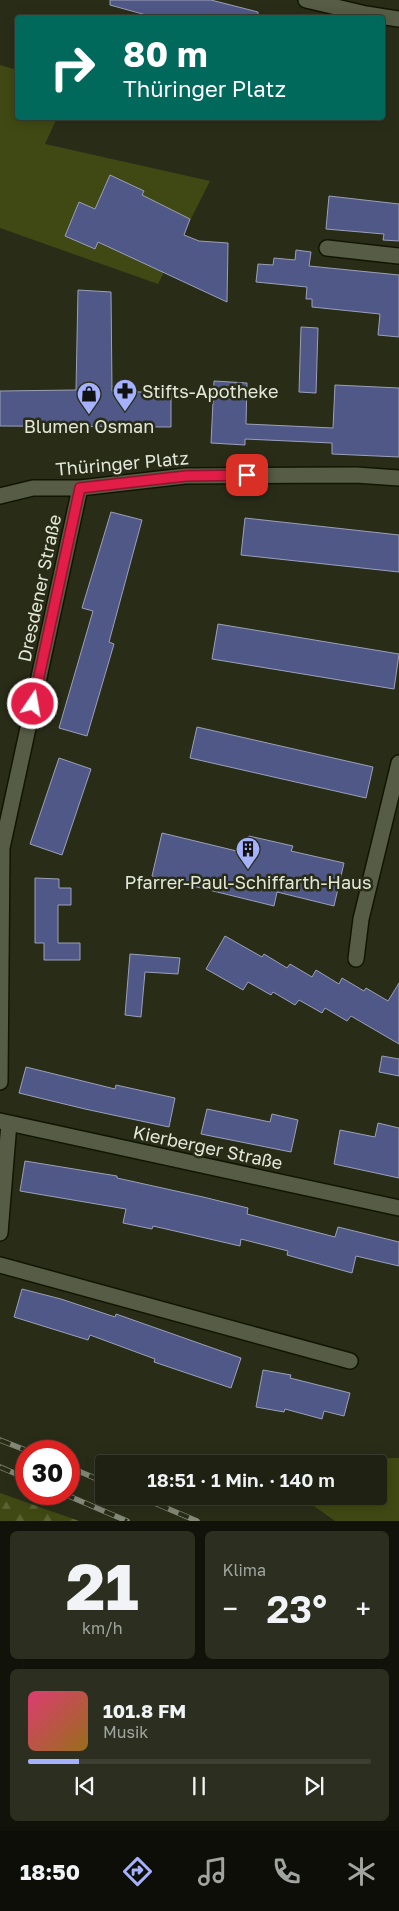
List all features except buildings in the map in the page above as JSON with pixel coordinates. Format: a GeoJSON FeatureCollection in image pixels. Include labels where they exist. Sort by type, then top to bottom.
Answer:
{"type":"FeatureCollection","features":[{"type":"Feature","properties":{"kind":"street"},"geometry":{"type":"LineString","coordinates":[[306,0],[324,2],[373,15]]}},
{"type":"Feature","properties":{"kind":"street"},"geometry":{"type":"LineString","coordinates":[[385,17],[399,19]]}},
{"type":"Feature","properties":{"kind":"street"},"geometry":{"type":"LineString","coordinates":[[327,248],[399,256]]}},
{"type":"Feature","properties":{"kind":"street","name":"Thüringer Platz"},"geometry":{"type":"LineString","coordinates":[[0,496],[33,488],[80,488],[186,476],[356,475],[399,478]]}},
{"type":"Feature","properties":{"kind":"street","name":"Dresdener Straße"},"geometry":{"type":"LineString","coordinates":[[0,1082],[1,848],[80,488]]}},
{"type":"Feature","properties":{"kind":"street"},"geometry":{"type":"LineString","coordinates":[[356,959],[361,919],[399,763]]}},
{"type":"Feature","properties":{"kind":"street","name":"Kierberger Straße"},"geometry":{"type":"LineString","coordinates":[[0,1233],[5,1122],[399,1208]]}},
{"type":"Feature","properties":{"kind":"street"},"geometry":{"type":"LineString","coordinates":[[0,1265],[350,1361]]}},
{"type":"Feature","properties":{"kind":"green space"},"geometry":{"type":"Polygon","coordinates":[[[0,65],[15,69],[15,120],[56,120],[45,144],[210,181],[158,284],[0,228],[0,65]]]}},
{"type":"Feature","properties":{"kind":"green space"},"geometry":{"type":"Polygon","coordinates":[[[387,1458],[399,1458],[399,1521],[335,1521],[313,1505],[387,1505],[387,1458]]]}},
{"type":"Feature","properties":{"kind":"green space"},"geometry":{"type":"Polygon","coordinates":[[[0,1493],[15,1498],[15,1505],[34,1505],[79,1521],[0,1521],[0,1493]]]}},
{"type":"Feature","properties":{"kind":"railway"},"geometry":{"type":"LineString","coordinates":[[0,1440],[15,1446]]}},
{"type":"Feature","properties":{"kind":"railway"},"geometry":{"type":"LineString","coordinates":[[0,1467],[15,1473]]}},
{"type":"Feature","properties":{"kind":"railway"},"geometry":{"type":"LineString","coordinates":[[80,1472],[95,1478]]}},
{"type":"Feature","properties":{"kind":"railway"},"geometry":{"type":"LineString","coordinates":[[80,1501],[127,1521]]}},
{"type":"Feature","properties":{"kind":"railway"},"geometry":{"type":"LineString","coordinates":[[159,1505],[197,1521]]}},
{"type":"Feature","properties":{"kind":"place","name":"Stifts-Apotheke"},"geometry":{"type":"Point","coordinates":[125,412]}},
{"type":"Feature","properties":{"kind":"place","name":"Blumen Osman"},"geometry":{"type":"Point","coordinates":[89,415]}},
{"type":"Feature","properties":{"kind":"place","name":"Pfarrer-Paul-Schiffarth-Haus"},"geometry":{"type":"Point","coordinates":[248,870]}},
{"type":"Feature","properties":{"kind":"route"},"geometry":{"type":"LineString","coordinates":[[33,704],[80,488],[186,476],[247,475]]}}]}
